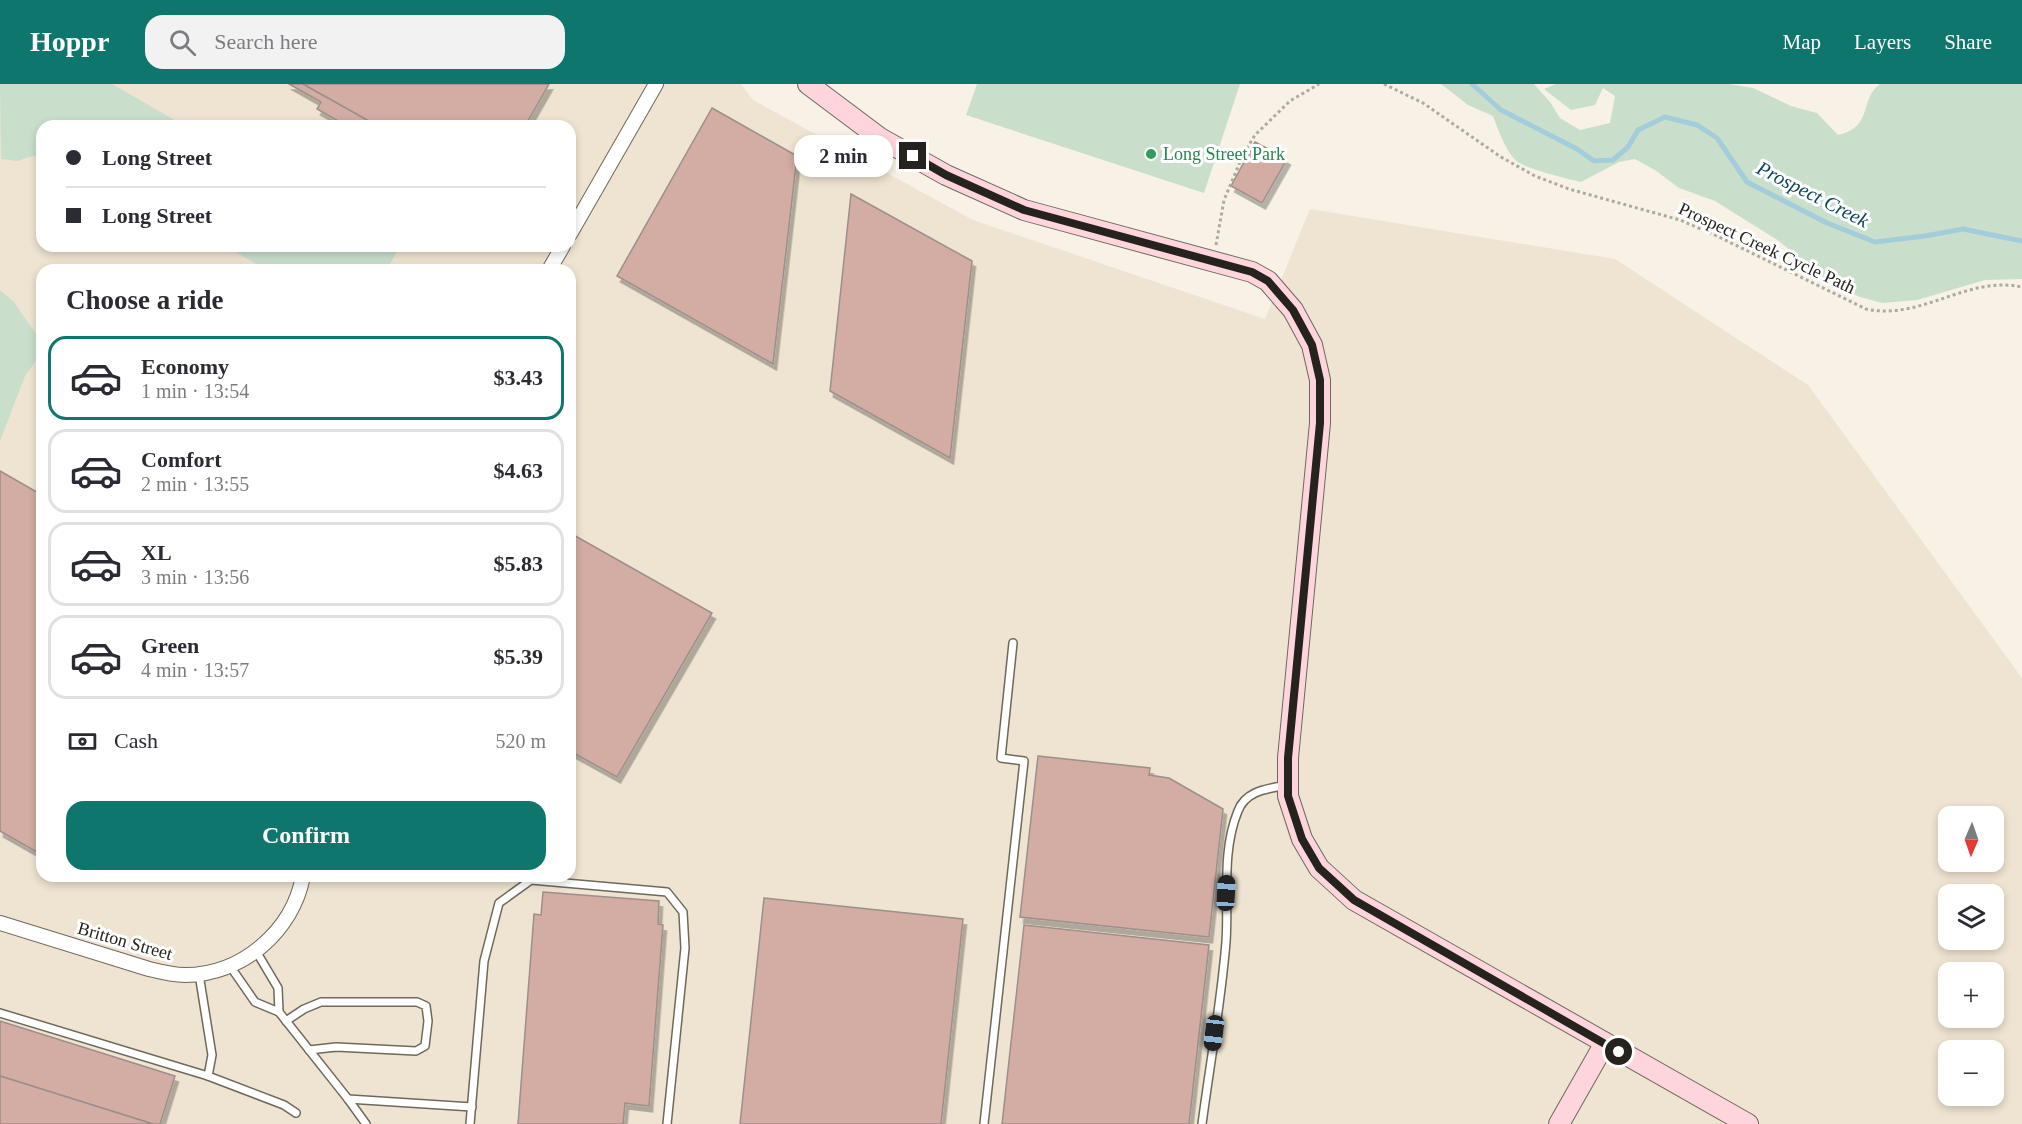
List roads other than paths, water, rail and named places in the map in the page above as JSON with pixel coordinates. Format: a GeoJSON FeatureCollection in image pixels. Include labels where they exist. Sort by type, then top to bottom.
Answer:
{"type":"FeatureCollection","features":[{"type":"Feature","properties":{"kind":"street"},"geometry":{"type":"LineString","coordinates":[[576,224],[656,84]]}},
{"type":"Feature","properties":{"kind":"street"},"geometry":{"type":"LineString","coordinates":[[808,84],[880,138],[946,175],[1024,210],[1252,272],[1268,281],[1293,310],[1312,345],[1320,380],[1320,423],[1288,758],[1288,796],[1302,839],[1319,868],[1354,900],[1748,1124]]}},
{"type":"Feature","properties":{"kind":"street","name":"Britton Street"},"geometry":{"type":"LineString","coordinates":[[0,923],[149,969],[171,974],[199,974],[230,966],[267,942],[287,918],[301,890],[302,882]]}},
{"type":"Feature","properties":{"kind":"street"},"geometry":{"type":"LineString","coordinates":[[1559,1124],[1605,1043]]}},
{"type":"Feature","properties":{"kind":"lane"},"geometry":{"type":"LineString","coordinates":[[984,1124],[1024,761],[1001,758],[1013,644]]}},
{"type":"Feature","properties":{"kind":"lane"},"geometry":{"type":"LineString","coordinates":[[1202,1124],[1226,942],[1228,853],[1238,810],[1247,797],[1255,792],[1288,784]]}},
{"type":"Feature","properties":{"kind":"lane"},"geometry":{"type":"LineString","coordinates":[[470,1124],[484,961],[499,903],[528,882]]}},
{"type":"Feature","properties":{"kind":"lane"},"geometry":{"type":"LineString","coordinates":[[554,882],[667,892],[683,912],[685,948],[667,1124]]}},
{"type":"Feature","properties":{"kind":"lane"},"geometry":{"type":"LineString","coordinates":[[256,951],[278,988],[279,1012]]}},
{"type":"Feature","properties":{"kind":"lane"},"geometry":{"type":"LineString","coordinates":[[230,966],[255,1002],[279,1012],[366,1124]]}},
{"type":"Feature","properties":{"kind":"lane"},"geometry":{"type":"LineString","coordinates":[[199,974],[212,1055],[208,1076]]}},
{"type":"Feature","properties":{"kind":"lane"},"geometry":{"type":"LineString","coordinates":[[286,1022],[304,1009],[321,1002],[417,1002],[426,1006],[428,1021],[424,1046],[416,1051],[336,1047],[309,1050]]}},
{"type":"Feature","properties":{"kind":"lane"},"geometry":{"type":"LineString","coordinates":[[0,1013],[208,1076],[284,1105],[296,1113]]}},
{"type":"Feature","properties":{"kind":"lane"},"geometry":{"type":"LineString","coordinates":[[348,1099],[472,1107]]}},
{"type":"Feature","properties":{"kind":"waterway","name":"Prospect Creek"},"geometry":{"type":"LineString","coordinates":[[1472,84],[1501,110],[1577,149],[1594,161],[1613,160],[1628,147],[1638,130],[1665,117],[1697,125],[1717,138],[1747,182],[1827,223],[1875,242],[1963,229],[2022,241]]}},
{"type":"Feature","properties":{"kind":"place","name":"Long Street Park"},"geometry":{"type":"Point","coordinates":[1151,154]}}]}
